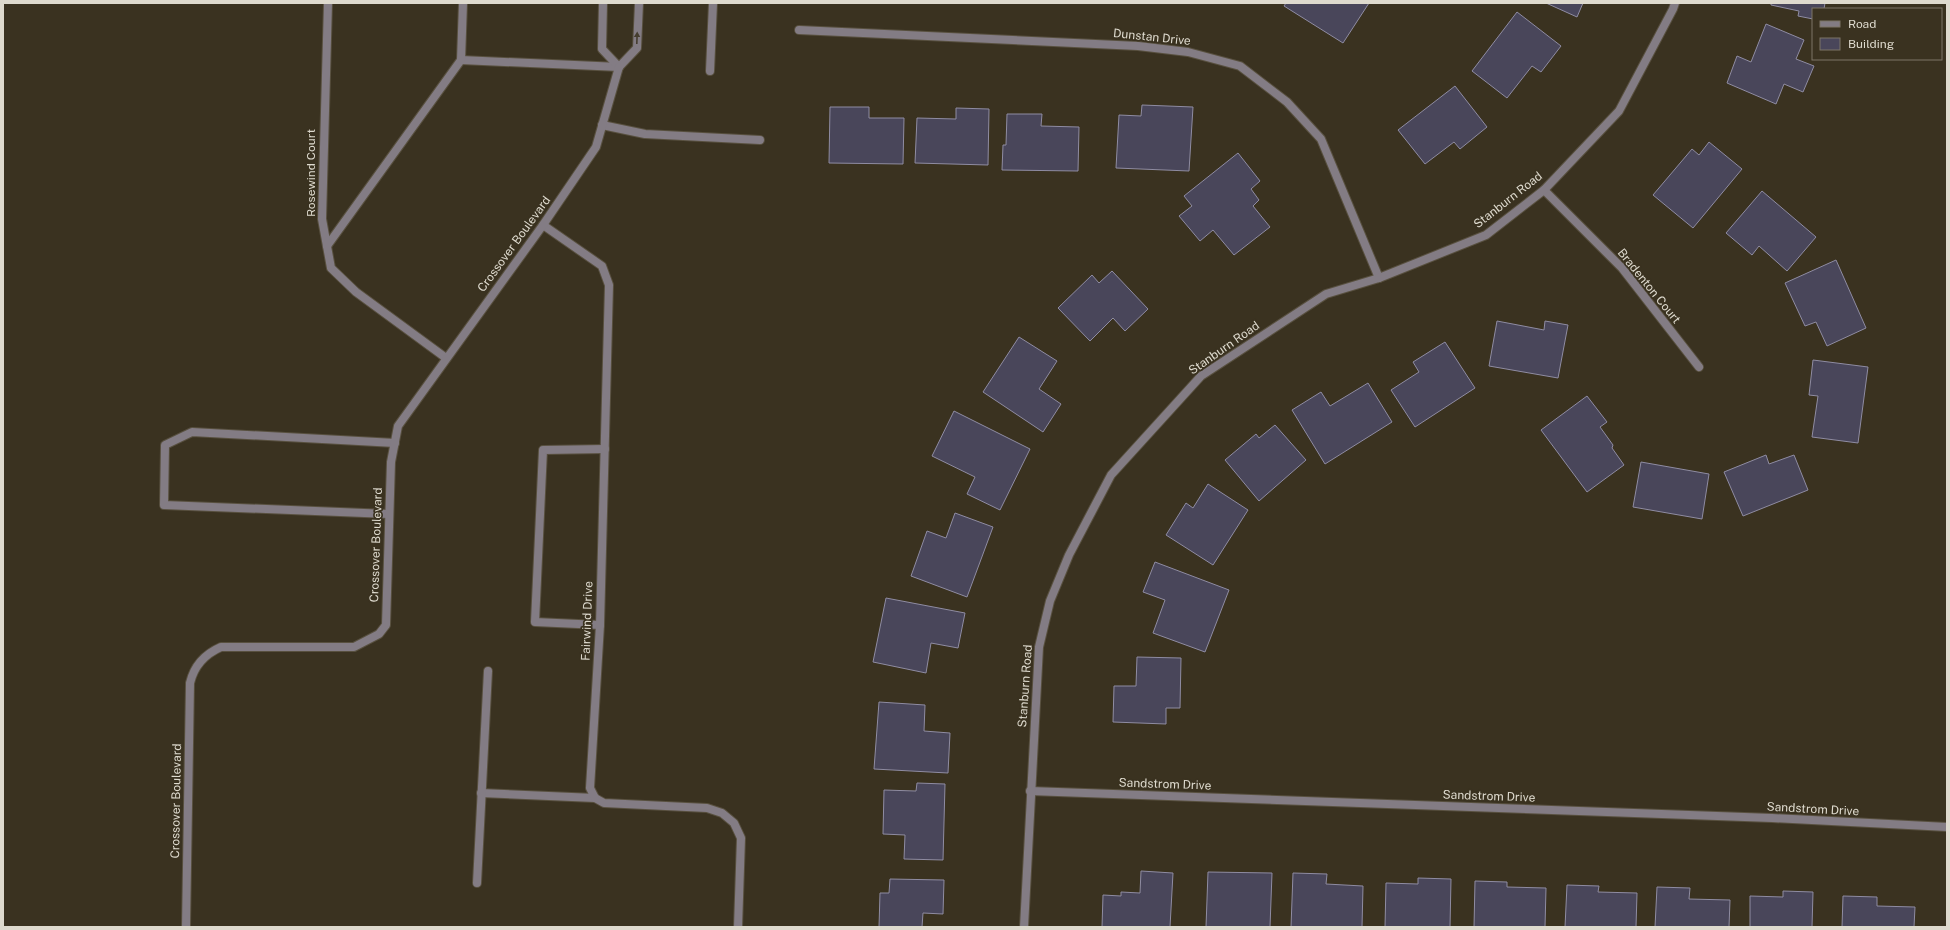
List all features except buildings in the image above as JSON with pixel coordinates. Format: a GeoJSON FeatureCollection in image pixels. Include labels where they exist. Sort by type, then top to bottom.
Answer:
{"type":"FeatureCollection","features":[{"type":"Feature","properties":{"kind":"street","name":"Rosewind Court"},"geometry":{"type":"LineString","coordinates":[[328,3],[322,219],[331,268],[356,292],[446,358]]}},
{"type":"Feature","properties":{"kind":"street"},"geometry":{"type":"LineString","coordinates":[[327,246],[461,60],[463,3]]}},
{"type":"Feature","properties":{"kind":"street"},"geometry":{"type":"LineString","coordinates":[[603,3],[602,49],[619,67]]}},
{"type":"Feature","properties":{"kind":"street","name":"Crossover Boulevard"},"geometry":{"type":"LineString","coordinates":[[186,927],[190,683],[192,673],[207,654],[221,647],[354,646],[379,634],[386,625],[391,462],[398,426],[543,225],[596,148],[619,67],[637,48],[639,3]]}},
{"type":"Feature","properties":{"kind":"street"},"geometry":{"type":"LineString","coordinates":[[710,71],[713,3]]}},
{"type":"Feature","properties":{"kind":"street","name":"Stanburn Road"},"geometry":{"type":"LineString","coordinates":[[1024,927],[1038,647],[1050,601],[1068,555],[1111,475],[1200,376],[1326,294],[1379,278],[1486,235],[1544,190],[1619,111],[1673,9],[1674,3]]}},
{"type":"Feature","properties":{"kind":"street","name":"Dunstan Drive"},"geometry":{"type":"LineString","coordinates":[[800,30],[1138,46],[1188,52],[1240,66],[1287,102],[1321,139],[1379,278]]}},
{"type":"Feature","properties":{"kind":"street"},"geometry":{"type":"LineString","coordinates":[[461,60],[619,67]]}},
{"type":"Feature","properties":{"kind":"street"},"geometry":{"type":"LineString","coordinates":[[602,125],[645,134],[760,140]]}},
{"type":"Feature","properties":{"kind":"street","name":"Bradenton Court"},"geometry":{"type":"LineString","coordinates":[[1544,190],[1622,268],[1699,367]]}},
{"type":"Feature","properties":{"kind":"street","name":"Fairwind Drive"},"geometry":{"type":"LineString","coordinates":[[543,225],[602,266],[609,285],[600,625],[590,788],[595,798]]}},
{"type":"Feature","properties":{"kind":"street"},"geometry":{"type":"LineString","coordinates":[[389,514],[164,506],[165,445],[192,432],[395,443]]}},
{"type":"Feature","properties":{"kind":"street"},"geometry":{"type":"LineString","coordinates":[[600,625],[535,622],[543,450],[605,448]]}},
{"type":"Feature","properties":{"kind":"street"},"geometry":{"type":"LineString","coordinates":[[477,883],[488,671]]}},
{"type":"Feature","properties":{"kind":"street","name":"Sandstrom Drive"},"geometry":{"type":"LineString","coordinates":[[1030,791],[1772,818],[1947,827]]}},
{"type":"Feature","properties":{"kind":"street"},"geometry":{"type":"LineString","coordinates":[[481,793],[595,798],[604,803],[707,808],[722,812],[734,823],[741,838],[738,927]]}}]}
